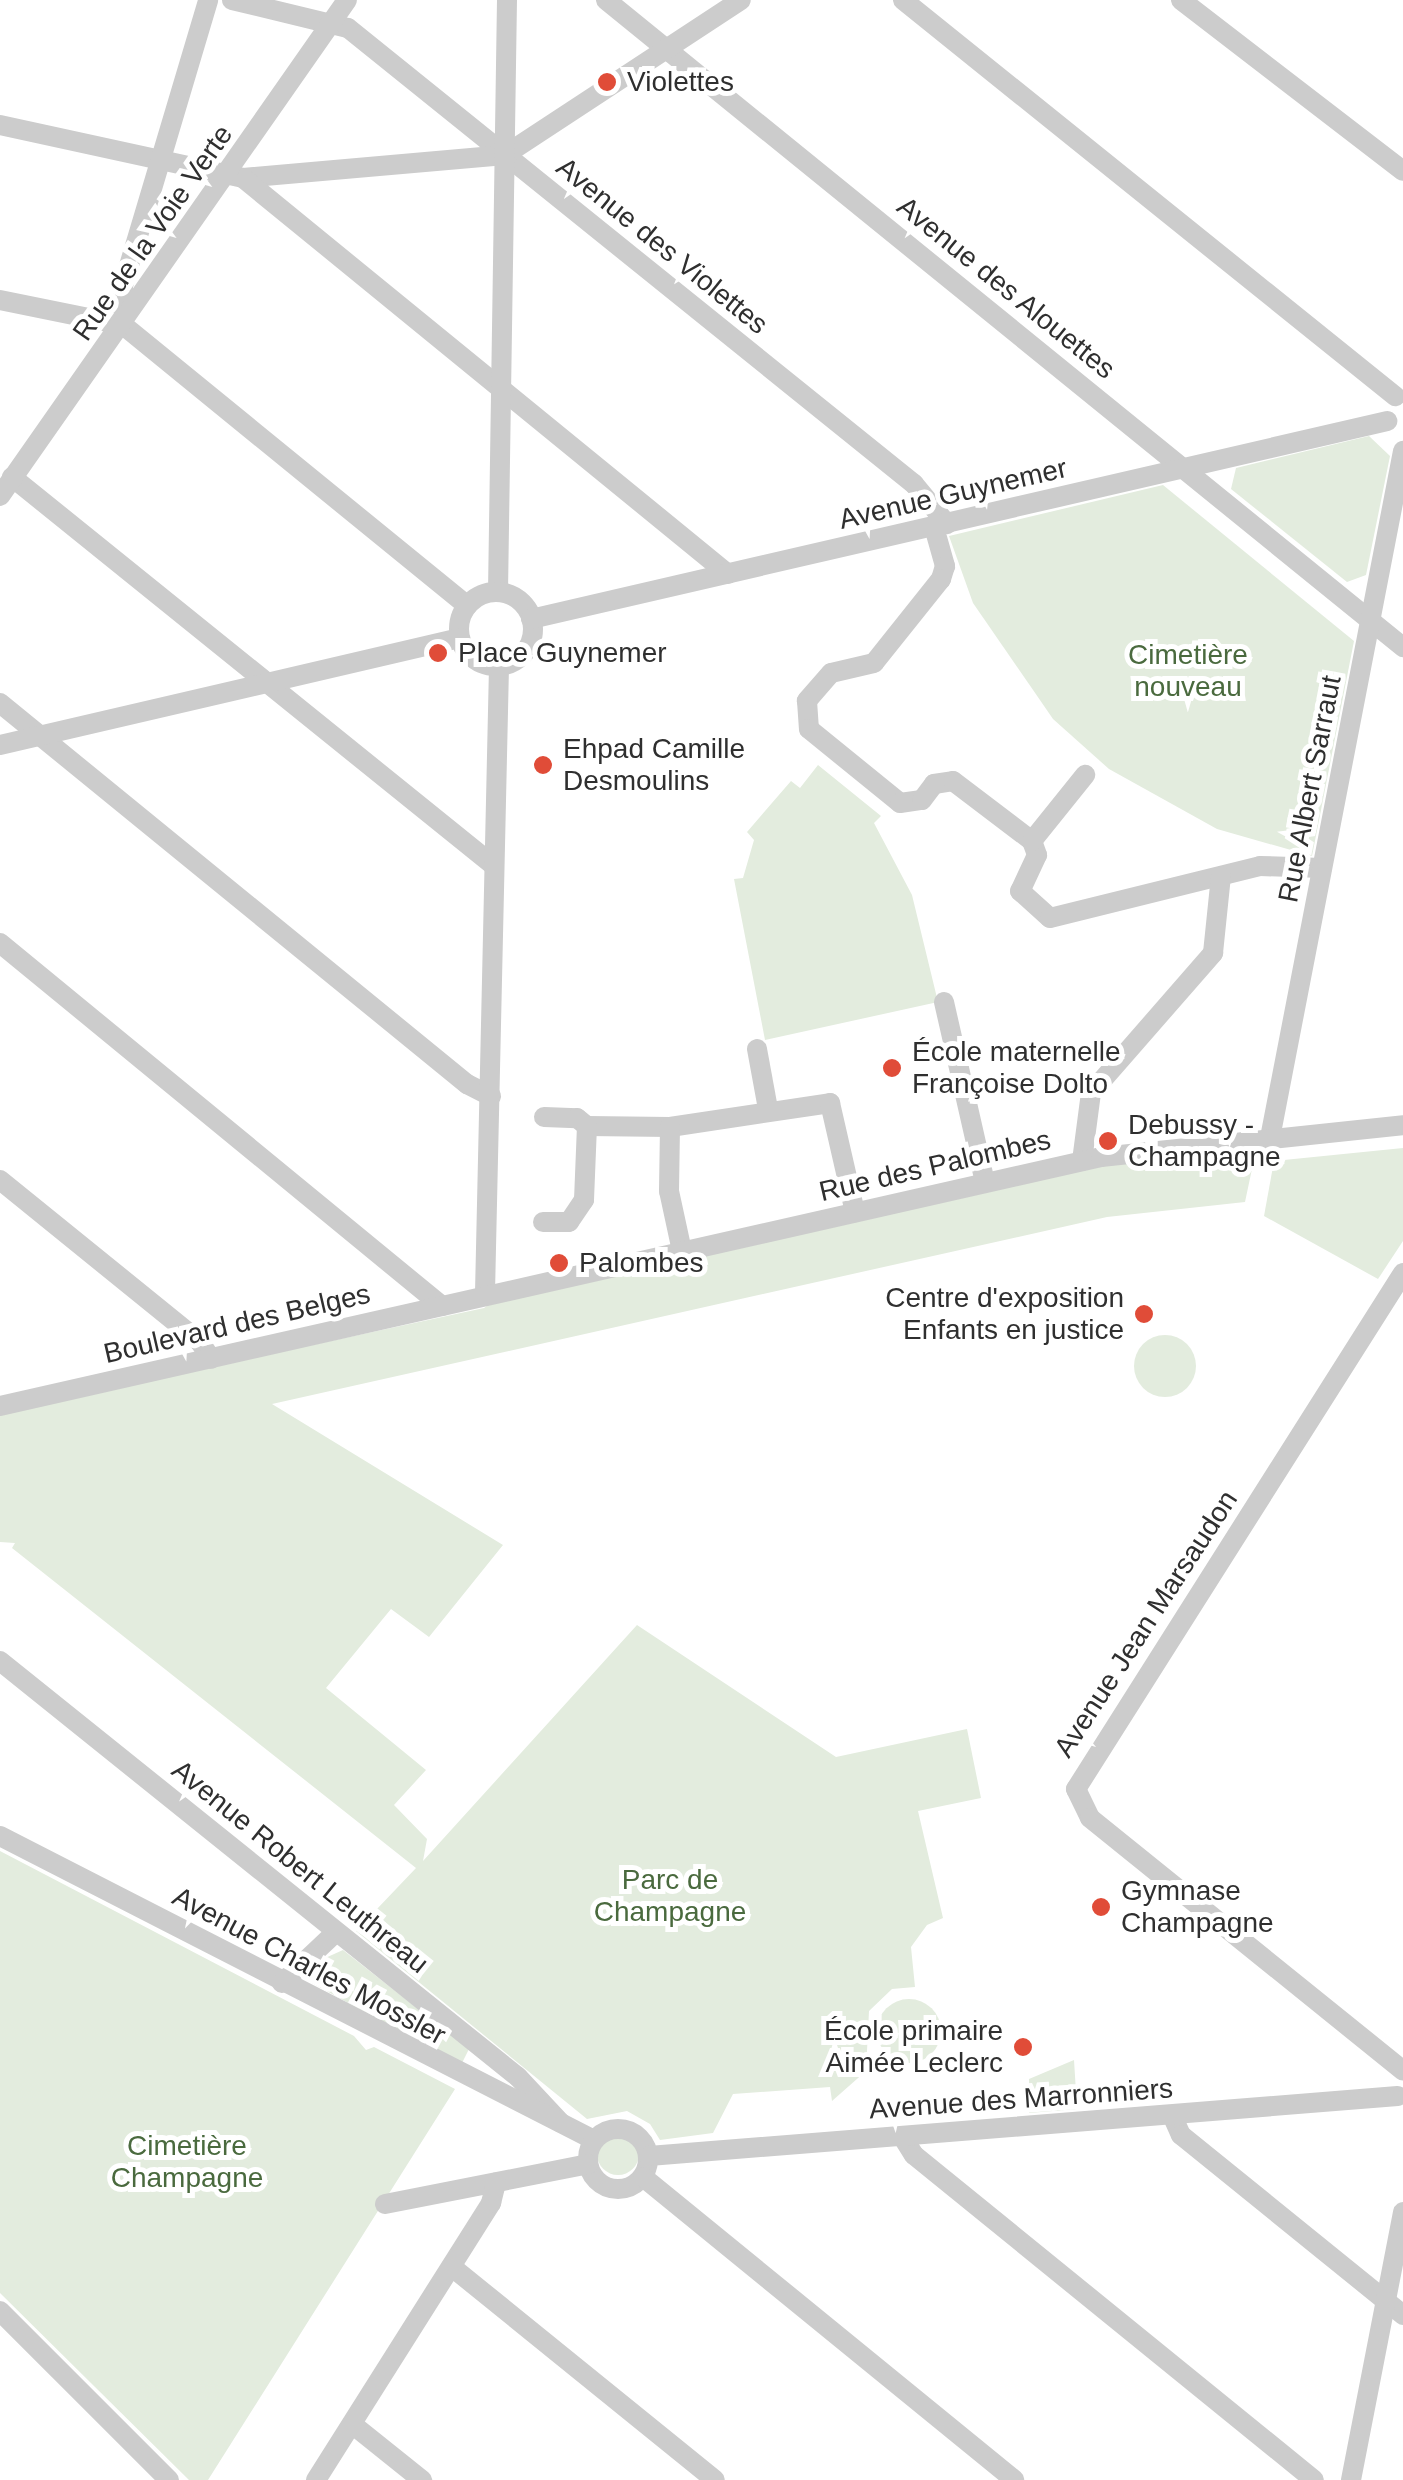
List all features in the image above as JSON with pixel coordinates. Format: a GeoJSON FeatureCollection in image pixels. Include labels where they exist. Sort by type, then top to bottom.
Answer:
{"type":"FeatureCollection","features":[{"type":"Feature","properties":{"kind":"street"},"geometry":{"type":"LineString","coordinates":[[123,325],[123,286],[208,0]]}},
{"type":"Feature","properties":{"kind":"street"},"geometry":{"type":"LineString","coordinates":[[232,0],[335,21]]}},
{"type":"Feature","properties":{"kind":"street","name":"Rue de la Voie Verte"},"geometry":{"type":"LineString","coordinates":[[5,484],[236,177],[347,0]]}},
{"type":"Feature","properties":{"kind":"street"},"geometry":{"type":"LineString","coordinates":[[498,592],[507,0]]}},
{"type":"Feature","properties":{"kind":"street","name":"Avenue des Alouettes"},"geometry":{"type":"LineString","coordinates":[[606,0],[1403,646]]}},
{"type":"Feature","properties":{"kind":"street"},"geometry":{"type":"LineString","coordinates":[[0,125],[236,177],[505,156],[741,0]]}},
{"type":"Feature","properties":{"kind":"street"},"geometry":{"type":"LineString","coordinates":[[903,0],[1399,394],[1387,420],[1403,438]]}},
{"type":"Feature","properties":{"kind":"street"},"geometry":{"type":"LineString","coordinates":[[1181,0],[1403,171]]}},
{"type":"Feature","properties":{"kind":"street","name":"Avenue des Violettes"},"geometry":{"type":"LineString","coordinates":[[335,21],[914,484],[940,526]]}},
{"type":"Feature","properties":{"kind":"street"},"geometry":{"type":"LineString","coordinates":[[236,177],[728,574]]}},
{"type":"Feature","properties":{"kind":"street"},"geometry":{"type":"LineString","coordinates":[[0,300],[123,325],[467,606]]}},
{"type":"Feature","properties":{"kind":"street","name":"Avenue Guynemer"},"geometry":{"type":"LineString","coordinates":[[531,619],[1387,420]]}},
{"type":"Feature","properties":{"kind":"street","name":"Rue Albert Sarraut"},"geometry":{"type":"LineString","coordinates":[[1270,1138],[1403,451]]}},
{"type":"Feature","properties":{"kind":"street"},"geometry":{"type":"LineString","coordinates":[[5,484],[236,656],[494,865]]}},
{"type":"Feature","properties":{"kind":"street"},"geometry":{"type":"LineString","coordinates":[[940,526],[945,566],[941,578],[874,663],[831,672],[807,701],[804,720],[900,803],[922,800],[934,784],[953,781],[1032,841],[1037,855],[1020,890],[1050,918],[1285,862],[1322,868]]}},
{"type":"Feature","properties":{"kind":"street"},"geometry":{"type":"LineString","coordinates":[[498,592],[519,600],[531,619],[528,646],[499,666],[478,662],[460,638],[467,606],[498,592]]}},
{"type":"Feature","properties":{"kind":"street"},"geometry":{"type":"LineString","coordinates":[[0,745],[460,638]]}},
{"type":"Feature","properties":{"kind":"street"},"geometry":{"type":"LineString","coordinates":[[485,1293],[499,666]]}},
{"type":"Feature","properties":{"kind":"street"},"geometry":{"type":"LineString","coordinates":[[0,703],[466,1084],[490,1096]]}},
{"type":"Feature","properties":{"kind":"street"},"geometry":{"type":"LineString","coordinates":[[1032,841],[1085,775]]}},
{"type":"Feature","properties":{"kind":"street"},"geometry":{"type":"LineString","coordinates":[[1082,1161],[1091,1093],[1214,953],[1222,876]]}},
{"type":"Feature","properties":{"kind":"street"},"geometry":{"type":"LineString","coordinates":[[0,942],[442,1306]]}},
{"type":"Feature","properties":{"kind":"street"},"geometry":{"type":"LineString","coordinates":[[944,1002],[985,1182]]}},
{"type":"Feature","properties":{"kind":"street"},"geometry":{"type":"LineString","coordinates":[[757,1049],[768,1109]]}},
{"type":"Feature","properties":{"kind":"street"},"geometry":{"type":"LineString","coordinates":[[544,1118],[577,1118],[587,1126],[670,1127],[768,1109],[782,1113],[830,1103],[855,1212]]}},
{"type":"Feature","properties":{"kind":"street","name":"Rue des Palombes"},"geometry":{"type":"LineString","coordinates":[[485,1293],[1082,1161],[1403,1125]]}},
{"type":"Feature","properties":{"kind":"street"},"geometry":{"type":"LineString","coordinates":[[543,1222],[569,1222],[584,1200],[587,1126]]}},
{"type":"Feature","properties":{"kind":"street"},"geometry":{"type":"LineString","coordinates":[[670,1127],[669,1191],[682,1250]]}},
{"type":"Feature","properties":{"kind":"street"},"geometry":{"type":"LineString","coordinates":[[0,1180],[200,1342],[211,1359]]}},
{"type":"Feature","properties":{"kind":"street","name":"Avenue Jean Marsaudon"},"geometry":{"type":"LineString","coordinates":[[1403,1273],[1076,1788],[1090,1818],[1403,2071]]}},
{"type":"Feature","properties":{"kind":"street","name":"Boulevard des Belges"},"geometry":{"type":"LineString","coordinates":[[0,1406],[485,1293]]}},
{"type":"Feature","properties":{"kind":"street","name":"Avenue Robert Leuthreau"},"geometry":{"type":"LineString","coordinates":[[0,1660],[518,2077],[560,2122]]}},
{"type":"Feature","properties":{"kind":"street","name":"Avenue Charles Mossler"},"geometry":{"type":"LineString","coordinates":[[0,1836],[594,2140]]}},
{"type":"Feature","properties":{"kind":"street"},"geometry":{"type":"LineString","coordinates":[[282,1983],[336,1932]]}},
{"type":"Feature","properties":{"kind":"street","name":"Avenue des Marronniers"},"geometry":{"type":"LineString","coordinates":[[646,2167],[902,2136],[1401,2095]]}},
{"type":"Feature","properties":{"kind":"street"},"geometry":{"type":"LineString","coordinates":[[1172,2115],[1182,2136],[1395,2308]]}},
{"type":"Feature","properties":{"kind":"street"},"geometry":{"type":"LineString","coordinates":[[646,2167],[616,2189],[598,2182],[588,2164],[594,2140],[609,2130],[627,2129],[642,2139],[646,2167],[1014,2480]]}},
{"type":"Feature","properties":{"kind":"street"},"geometry":{"type":"LineString","coordinates":[[902,2136],[914,2155],[1314,2480]]}},
{"type":"Feature","properties":{"kind":"street"},"geometry":{"type":"LineString","coordinates":[[385,2204],[588,2164]]}},
{"type":"Feature","properties":{"kind":"street"},"geometry":{"type":"LineString","coordinates":[[316,2480],[491,2203],[496,2183]]}},
{"type":"Feature","properties":{"kind":"street"},"geometry":{"type":"LineString","coordinates":[[1351,2480],[1395,2308],[1403,2212]]}},
{"type":"Feature","properties":{"kind":"street"},"geometry":{"type":"LineString","coordinates":[[452,2267],[714,2480]]}},
{"type":"Feature","properties":{"kind":"street"},"geometry":{"type":"LineString","coordinates":[[0,2311],[170,2480]]}},
{"type":"Feature","properties":{"kind":"street"},"geometry":{"type":"LineString","coordinates":[[352,2424],[422,2480]]}},
{"type":"Feature","properties":{"kind":"green space"},"geometry":{"type":"Polygon","coordinates":[[[1369,436],[1390,456],[1366,575],[1347,582],[1231,489],[1236,468],[1369,436]]]}},
{"type":"Feature","properties":{"kind":"green space","name":"Cimetière nouveau"},"geometry":{"type":"Polygon","coordinates":[[[1163,485],[1354,641],[1312,856],[1217,829],[1109,769],[1053,719],[973,603],[949,536],[1163,485]]]}},
{"type":"Feature","properties":{"kind":"green space"},"geometry":{"type":"Polygon","coordinates":[[[818,765],[881,816],[874,823],[912,895],[938,1002],[765,1040],[734,879],[743,878],[754,840],[747,832],[791,781],[800,788],[818,765]]]}},
{"type":"Feature","properties":{"kind":"green space"},"geometry":{"type":"Polygon","coordinates":[[[1403,1148],[1403,1241],[1378,1279],[1264,1216],[1274,1161],[1403,1148]]]}},
{"type":"Feature","properties":{"kind":"green space","name":"Parc de Champagne"},"geometry":{"type":"Polygon","coordinates":[[[1256,1150],[1245,1202],[1107,1217],[272,1404],[503,1545],[429,1637],[391,1609],[326,1688],[426,1770],[394,1805],[427,1839],[423,1861],[637,1625],[836,1757],[967,1729],[981,1798],[918,1811],[943,1918],[927,1925],[911,1947],[915,1987],[892,1989],[869,2011],[866,2071],[832,2101],[830,2087],[733,2094],[713,2133],[660,2140],[650,2124],[627,2111],[587,2119],[356,1931],[416,1868],[12,1548],[15,1543],[0,1542],[0,1412],[484,1308],[499,1297],[1082,1167],[1256,1150]]]}},
{"type":"Feature","properties":{"kind":"green space"},"geometry":{"type":"Polygon","coordinates":[[[1165,1335],[1187,1344],[1196,1366],[1187,1388],[1165,1397],[1143,1388],[1134,1366],[1143,1344],[1165,1335]]]}},
{"type":"Feature","properties":{"kind":"green space","name":"Cimetière Champagne"},"geometry":{"type":"Polygon","coordinates":[[[0,1851],[354,2036],[366,2050],[374,2047],[455,2089],[208,2480],[189,2480],[0,2293],[0,1851]]]}},
{"type":"Feature","properties":{"kind":"green space"},"geometry":{"type":"Polygon","coordinates":[[[343,1950],[469,2049],[461,2065],[312,1983],[323,1959],[343,1950]]]}},
{"type":"Feature","properties":{"kind":"green space"},"geometry":{"type":"Polygon","coordinates":[[[909,1999],[932,2008],[941,2031],[932,2054],[909,2063],[886,2054],[877,2031],[886,2008],[909,1999]]]}},
{"type":"Feature","properties":{"kind":"green space"},"geometry":{"type":"Polygon","coordinates":[[[1074,2060],[1077,2109],[1029,2113],[1029,2079],[1074,2060]]]}},
{"type":"Feature","properties":{"kind":"green space"},"geometry":{"type":"Polygon","coordinates":[[[618,2133],[633,2139],[639,2154],[633,2169],[618,2175],[603,2169],[597,2154],[603,2139],[618,2133]]]}},
{"type":"Feature","properties":{"kind":"place","name":"Violettes"},"geometry":{"type":"Point","coordinates":[607,82]}},
{"type":"Feature","properties":{"kind":"place","name":"Place Guynemer"},"geometry":{"type":"Point","coordinates":[438,653]}},
{"type":"Feature","properties":{"kind":"place","name":"Ehpad Camille Desmoulins"},"geometry":{"type":"Point","coordinates":[543,765]}},
{"type":"Feature","properties":{"kind":"place","name":"École maternelle Françoise Dolto"},"geometry":{"type":"Point","coordinates":[892,1068]}},
{"type":"Feature","properties":{"kind":"place","name":"Debussy - Champagne"},"geometry":{"type":"Point","coordinates":[1108,1141]}},
{"type":"Feature","properties":{"kind":"place","name":"Palombes"},"geometry":{"type":"Point","coordinates":[559,1263]}},
{"type":"Feature","properties":{"kind":"place","name":"Centre d'exposition Enfants en justice"},"geometry":{"type":"Point","coordinates":[1144,1314]}},
{"type":"Feature","properties":{"kind":"place","name":"Gymnase Champagne"},"geometry":{"type":"Point","coordinates":[1101,1907]}},
{"type":"Feature","properties":{"kind":"place","name":"École primaire Aimée Leclerc"},"geometry":{"type":"Point","coordinates":[1023,2047]}}]}
